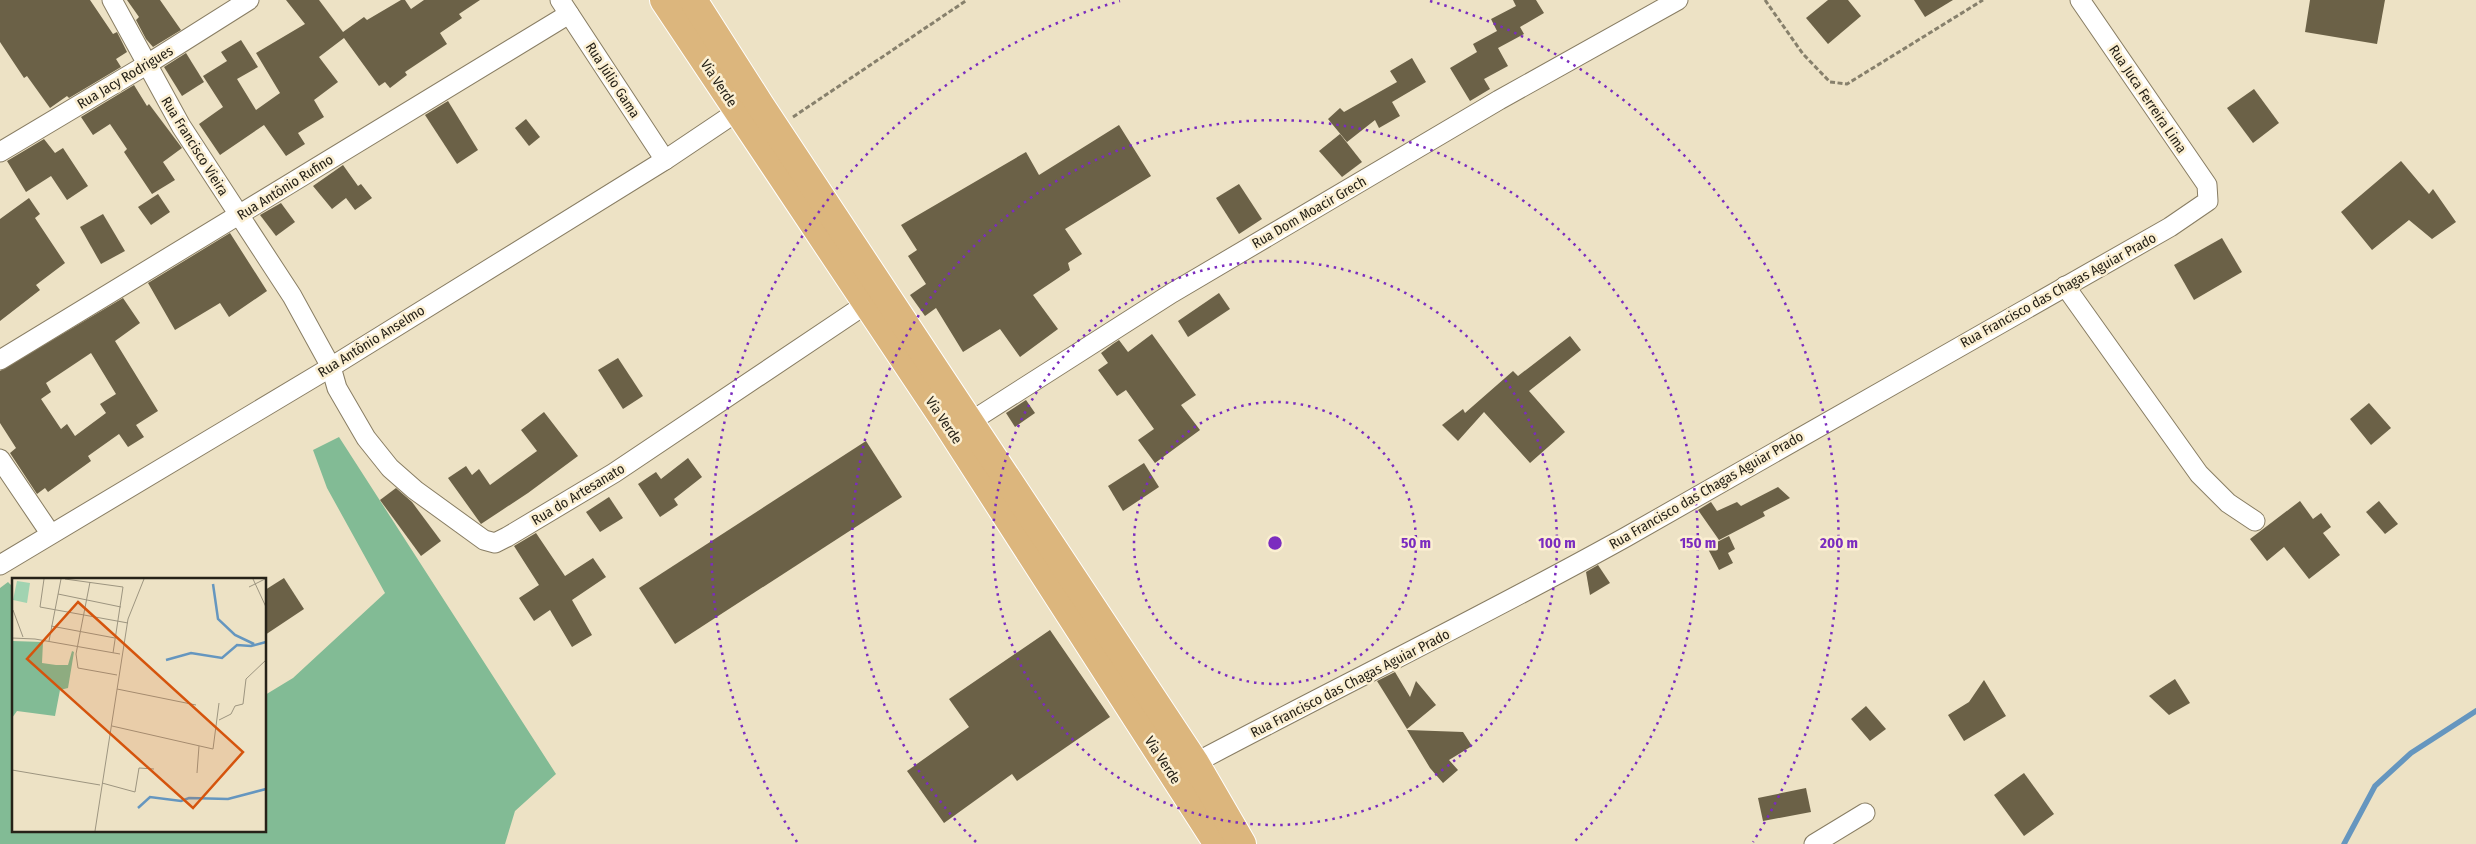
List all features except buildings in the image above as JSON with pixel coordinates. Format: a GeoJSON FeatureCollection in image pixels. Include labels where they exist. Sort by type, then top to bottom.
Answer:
{"type":"FeatureCollection","features":[{"type":"Feature","properties":{"kind":"main road","name":"Via Verde"},"geometry":{"type":"LineString","coordinates":[[664,0],[946,422],[1218,844]]}},
{"type":"Feature","properties":{"kind":"main road","name":"Via Verde"},"geometry":{"type":"LineString","coordinates":[[693,0],[1195,764],[1242,844]]}},
{"type":"Feature","properties":{"kind":"street","name":"Rua Francisco Vieira"},"geometry":{"type":"LineString","coordinates":[[112,0],[181,126],[292,296],[331,366]]}},
{"type":"Feature","properties":{"kind":"street","name":"Rua Jacy Rodrigues"},"geometry":{"type":"LineString","coordinates":[[0,152],[146,65],[249,0]]}},
{"type":"Feature","properties":{"kind":"street","name":"Rua Dom Moacir Grech"},"geometry":{"type":"LineString","coordinates":[[970,422],[1172,293],[1499,100],[1678,0]]}},
{"type":"Feature","properties":{"kind":"street","name":"Rua Juca Ferreira Lima"},"geometry":{"type":"LineString","coordinates":[[2080,0],[2207,185],[2208,201]]}},
{"type":"Feature","properties":{"kind":"street","name":"Rua Júlio Gama"},"geometry":{"type":"LineString","coordinates":[[565,7],[665,160]]}},
{"type":"Feature","properties":{"kind":"street","name":"Rua Antônio Rufino"},"geometry":{"type":"LineString","coordinates":[[0,360],[239,216],[565,7]]}},
{"type":"Feature","properties":{"kind":"street","name":"Rua Antônio Anselmo"},"geometry":{"type":"LineString","coordinates":[[0,565],[50,533],[331,366],[665,160],[738,111]]}},
{"type":"Feature","properties":{"kind":"street","name":"Rua Francisco das Chagas Aguiar Prado"},"geometry":{"type":"LineString","coordinates":[[1195,764],[1295,710],[1439,638],[1624,538],[2170,227],[2208,201]]}},
{"type":"Feature","properties":{"kind":"street"},"geometry":{"type":"LineString","coordinates":[[2064,286],[2199,474],[2228,503],[2255,521]]}},
{"type":"Feature","properties":{"kind":"street","name":"Rua do Artesanato"},"geometry":{"type":"LineString","coordinates":[[331,366],[337,388],[348,410],[366,438],[390,468],[444,512],[484,540],[495,543],[614,473],[866,304]]}},
{"type":"Feature","properties":{"kind":"street"},"geometry":{"type":"LineString","coordinates":[[0,459],[50,533]]}},
{"type":"Feature","properties":{"kind":"street"},"geometry":{"type":"LineString","coordinates":[[1814,844],[1865,813]]}},
{"type":"Feature","properties":{"kind":"path"},"geometry":{"type":"LineString","coordinates":[[776,129],[967,0]]}},
{"type":"Feature","properties":{"kind":"path"},"geometry":{"type":"LineString","coordinates":[[1765,0],[1803,54],[1830,82],[1847,84],[1983,0]]}},
{"type":"Feature","properties":{"kind":"green space"},"geometry":{"type":"Polygon","coordinates":[[[339,437],[556,774],[515,811],[505,844],[0,844],[0,588],[8,582],[12,586],[12,832],[266,832],[266,694],[293,678],[385,593],[327,488],[313,450],[339,437]]]}},
{"type":"Feature","properties":{"kind":"waterway"},"geometry":{"type":"LineString","coordinates":[[2344,844],[2375,786],[2411,753],[2476,711]]}}]}
